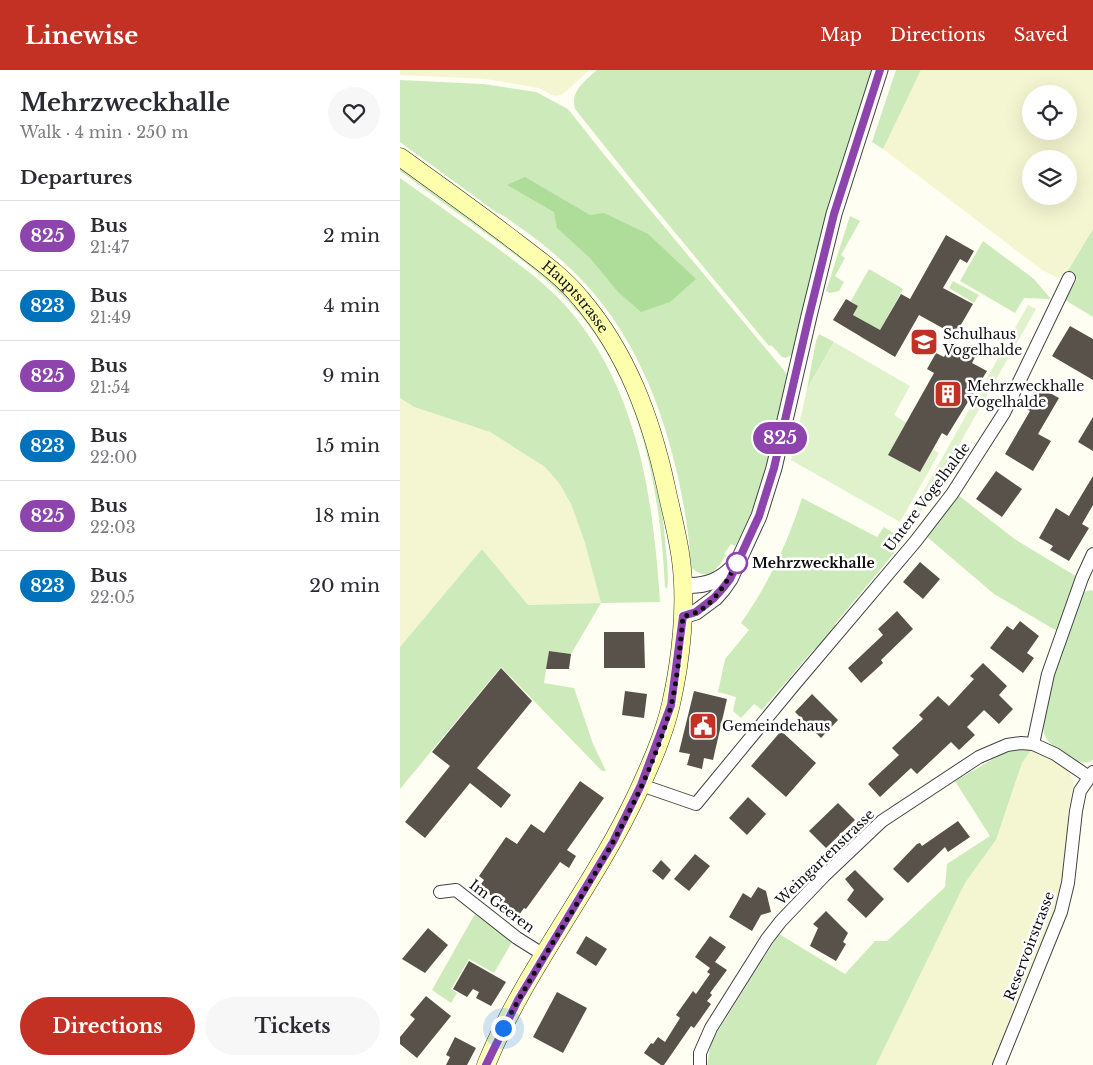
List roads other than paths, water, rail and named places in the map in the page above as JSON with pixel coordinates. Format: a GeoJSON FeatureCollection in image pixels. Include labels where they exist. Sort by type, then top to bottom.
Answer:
{"type":"FeatureCollection","features":[{"type":"Feature","properties":{"kind":"main road","name":"Hauptstrasse"},"geometry":{"type":"LineString","coordinates":[[400,157],[499,229],[553,272],[579,297],[601,325],[622,358],[638,392],[652,432],[668,499],[677,601],[671,705],[650,764],[613,842],[544,955],[503,1028],[486,1065]]}},
{"type":"Feature","properties":{"kind":"street"},"geometry":{"type":"LineString","coordinates":[[737,562],[723,576],[677,601],[696,612],[714,598],[730,579],[754,530],[768,491],[834,214],[880,70]]}},
{"type":"Feature","properties":{"kind":"street","name":"Untere Vogelhalde"},"geometry":{"type":"LineString","coordinates":[[641,785],[696,804],[915,542],[952,494],[1004,413],[1070,278]]}},
{"type":"Feature","properties":{"kind":"street"},"geometry":{"type":"LineString","coordinates":[[1033,744],[1048,674],[1082,578],[1093,554]]}},
{"type":"Feature","properties":{"kind":"street","name":"Weingartenstrasse"},"geometry":{"type":"LineString","coordinates":[[700,1065],[700,1053],[711,1028],[767,938],[824,876],[889,816],[979,757],[1007,745],[1033,744],[1091,774]]}},
{"type":"Feature","properties":{"kind":"street","name":"Reservoirstrasse"},"geometry":{"type":"LineString","coordinates":[[999,1065],[1060,912],[1068,884],[1080,791],[1091,774]]}},
{"type":"Feature","properties":{"kind":"street","name":"Im Geeren"},"geometry":{"type":"LineString","coordinates":[[440,892],[456,890],[517,938],[544,955]]}},
{"type":"Feature","properties":{"kind":"place","name":"Schulhaus Vogelhalde"},"geometry":{"type":"Point","coordinates":[924,342]}},
{"type":"Feature","properties":{"kind":"place","name":"Mehrzweckhalle Vogelhalde"},"geometry":{"type":"Point","coordinates":[948,394]}},
{"type":"Feature","properties":{"kind":"place","name":"Mehrzweckhalle"},"geometry":{"type":"Point","coordinates":[737,563]}},
{"type":"Feature","properties":{"kind":"place","name":"Gemeindehaus"},"geometry":{"type":"Point","coordinates":[703,726]}}]}
